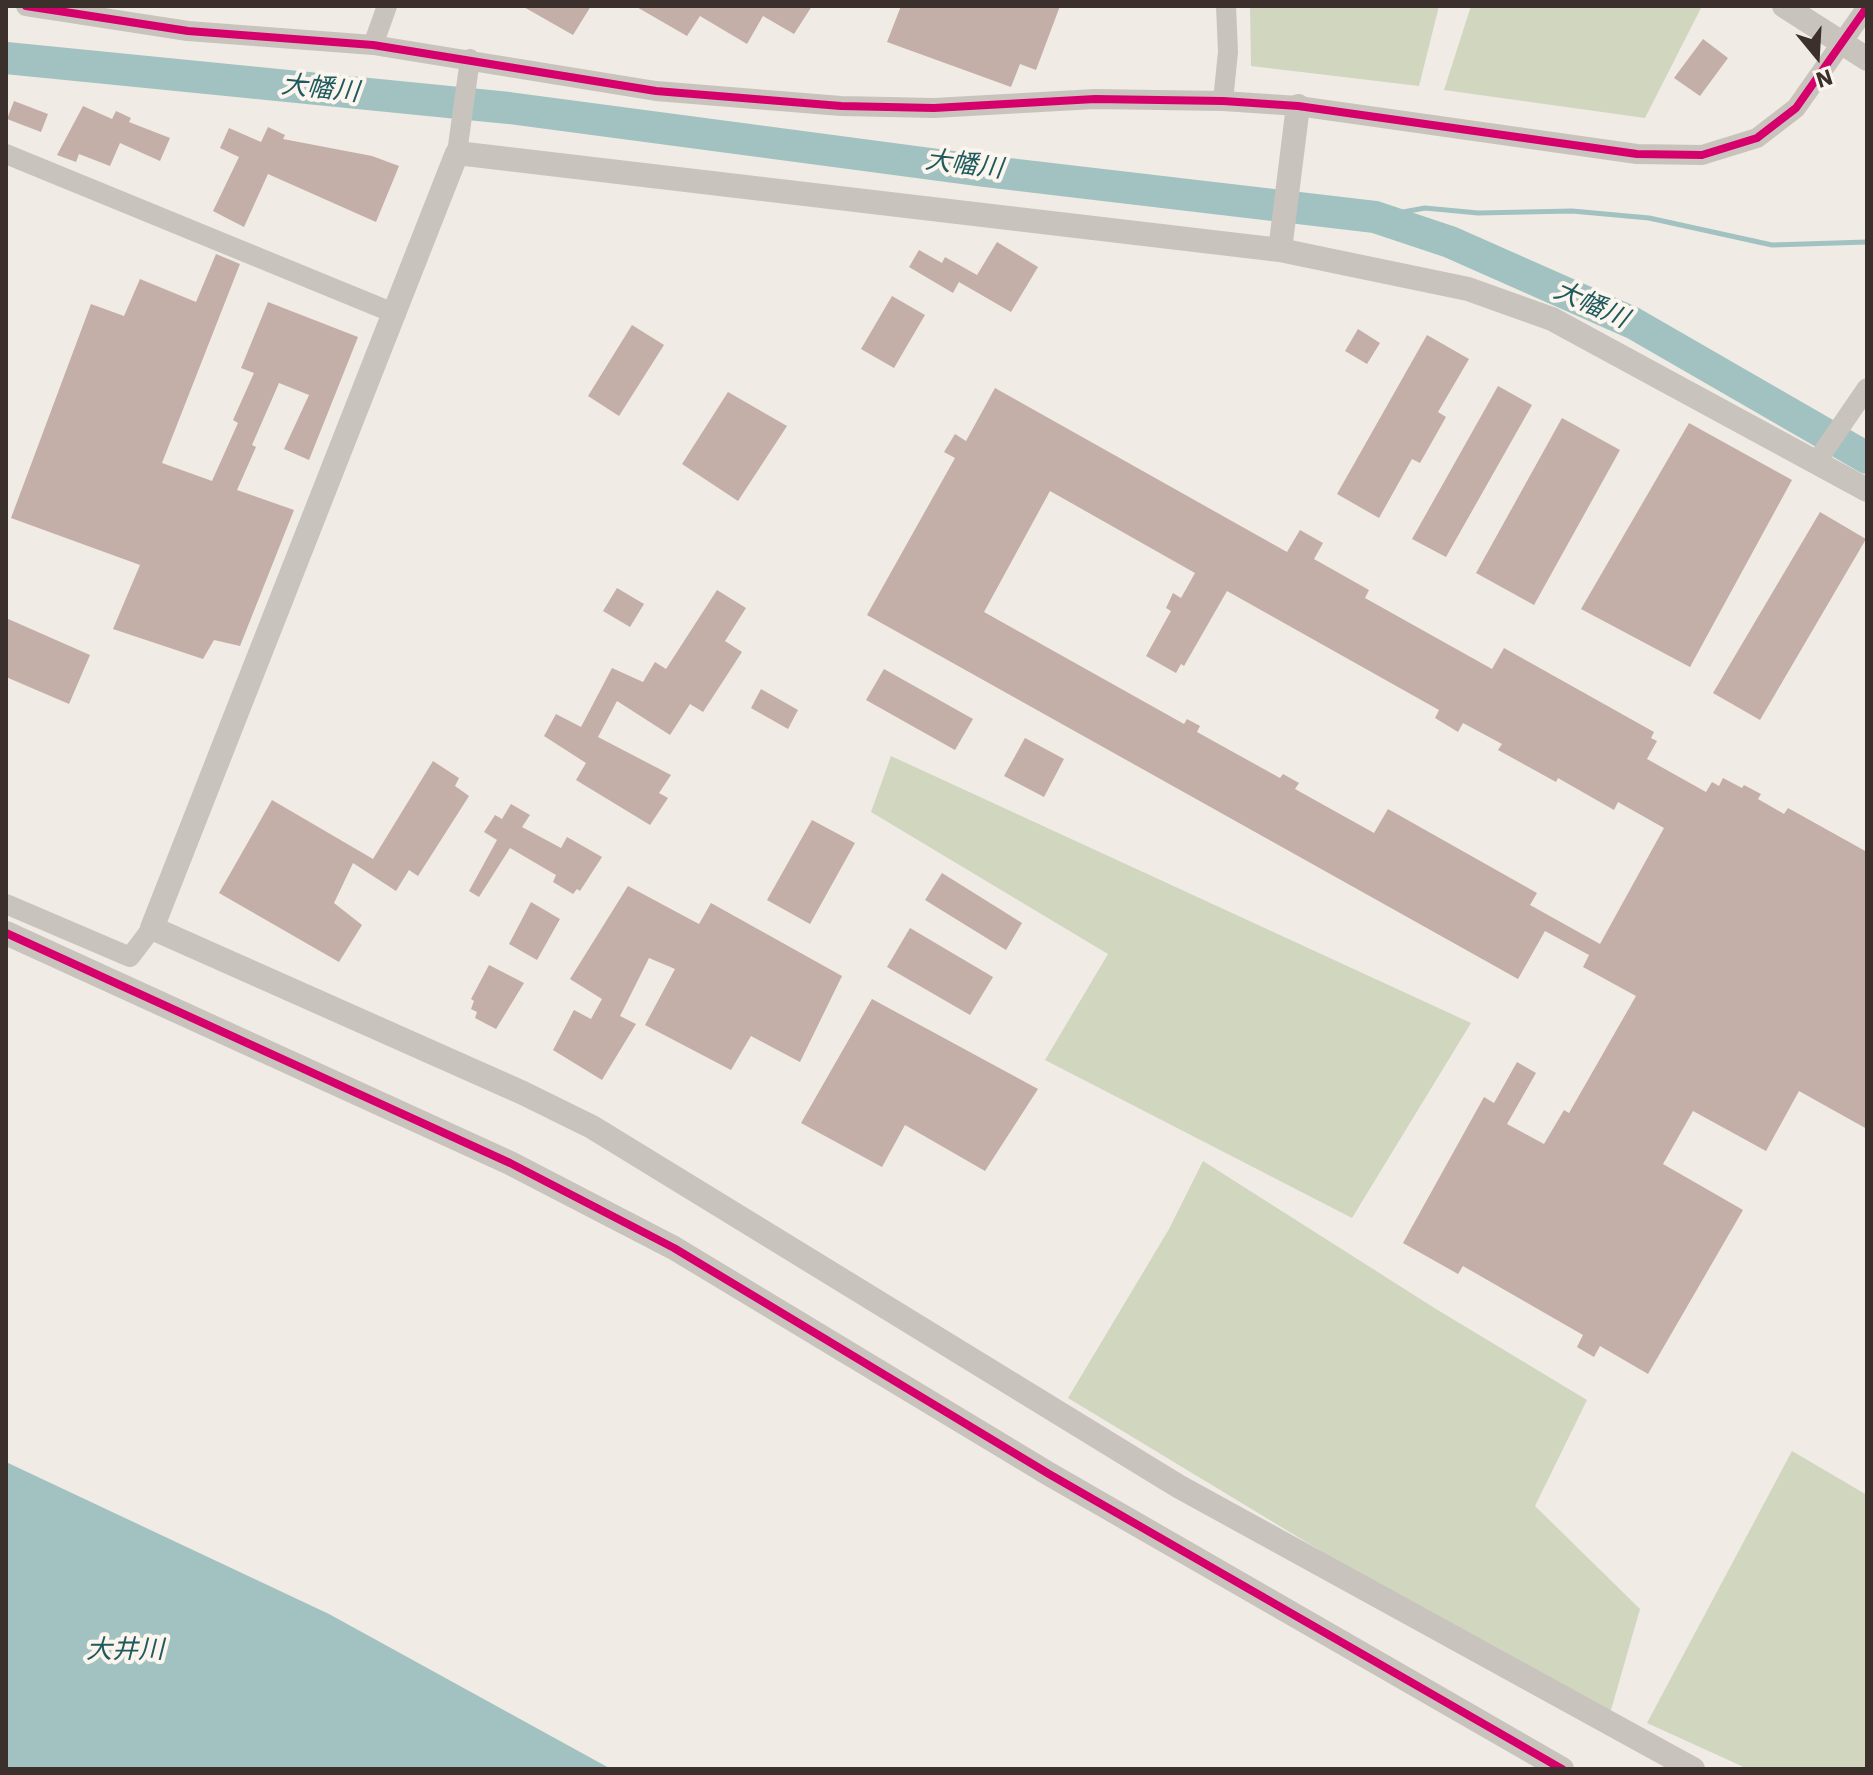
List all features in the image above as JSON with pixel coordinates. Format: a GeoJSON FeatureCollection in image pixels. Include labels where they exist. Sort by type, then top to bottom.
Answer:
{"type":"FeatureCollection","features":[{"type":"Feature","properties":{"kind":"street"},"geometry":{"type":"LineString","coordinates":[[26,6],[188,31],[373,45],[468,68],[656,91],[841,106],[934,108],[1095,99],[1223,101],[1298,106],[1637,154],[1702,155],[1757,138],[1796,108],[1867,7]]}},
{"type":"Feature","properties":{"kind":"street"},"geometry":{"type":"LineString","coordinates":[[373,45],[387,6]]}},
{"type":"Feature","properties":{"kind":"street"},"geometry":{"type":"LineString","coordinates":[[1223,101],[1228,52],[1226,6]]}},
{"type":"Feature","properties":{"kind":"street"},"geometry":{"type":"LineString","coordinates":[[1784,6],[1867,59]]}},
{"type":"Feature","properties":{"kind":"street"},"geometry":{"type":"LineString","coordinates":[[6,904],[130,957],[152,928],[457,153],[468,68]]}},
{"type":"Feature","properties":{"kind":"street"},"geometry":{"type":"LineString","coordinates":[[1280,250],[1298,106]]}},
{"type":"Feature","properties":{"kind":"street"},"geometry":{"type":"LineString","coordinates":[[457,153],[1280,250],[1468,289],[1552,319],[1867,490]]}},
{"type":"Feature","properties":{"kind":"street"},"geometry":{"type":"LineString","coordinates":[[6,154],[396,314]]}},
{"type":"Feature","properties":{"kind":"street"},"geometry":{"type":"LineString","coordinates":[[1817,461],[1867,388]]}},
{"type":"Feature","properties":{"kind":"street"},"geometry":{"type":"LineString","coordinates":[[152,928],[523,1093],[592,1127],[1178,1486],[1693,1769]]}},
{"type":"Feature","properties":{"kind":"street"},"geometry":{"type":"LineString","coordinates":[[6,933],[510,1163],[674,1248],[1062,1482],[1562,1769]]}},
{"type":"Feature","properties":{"kind":"green space"},"geometry":{"type":"Polygon","coordinates":[[[1250,6],[1439,6],[1419,86],[1251,66],[1250,6]]]}},
{"type":"Feature","properties":{"kind":"green space"},"geometry":{"type":"Polygon","coordinates":[[[1471,6],[1702,6],[1645,118],[1444,90],[1471,6]]]}},
{"type":"Feature","properties":{"kind":"green space"},"geometry":{"type":"Polygon","coordinates":[[[891,756],[1471,1023],[1352,1218],[1045,1060],[1108,954],[871,812],[891,756]]]}},
{"type":"Feature","properties":{"kind":"green space"},"geometry":{"type":"Polygon","coordinates":[[[1203,1161],[1436,1309],[1587,1400],[1535,1506],[1640,1609],[1607,1724],[1068,1398],[1169,1229],[1203,1161]]]}},
{"type":"Feature","properties":{"kind":"green space"},"geometry":{"type":"Polygon","coordinates":[[[1792,1451],[1867,1495],[1867,1769],[1748,1769],[1647,1723],[1792,1451]]]}},
{"type":"Feature","properties":{"kind":"water","name":"大井川"},"geometry":{"type":"Polygon","coordinates":[[[6,1462],[329,1614],[611,1769],[6,1767],[6,1462]]]}},
{"type":"Feature","properties":{"kind":"building"},"geometry":{"type":"Polygon","coordinates":[[[522,6],[591,6],[573,35],[522,6]]]}},
{"type":"Feature","properties":{"kind":"building"},"geometry":{"type":"Polygon","coordinates":[[[635,6],[812,6],[794,34],[763,16],[747,44],[700,16],[687,36],[635,6]]]}},
{"type":"Feature","properties":{"kind":"building"},"geometry":{"type":"Polygon","coordinates":[[[901,6],[1060,6],[1036,70],[1020,64],[1011,87],[887,42],[901,6]]]}},
{"type":"Feature","properties":{"kind":"building"},"geometry":{"type":"Polygon","coordinates":[[[1703,39],[1728,58],[1700,96],[1674,78],[1703,39]]]}},
{"type":"Feature","properties":{"kind":"building"},"geometry":{"type":"Polygon","coordinates":[[[14,101],[48,114],[41,132],[7,119],[14,101]]]}},
{"type":"Feature","properties":{"kind":"building"},"geometry":{"type":"Polygon","coordinates":[[[83,106],[112,119],[116,111],[131,118],[129,122],[170,138],[160,161],[120,143],[110,166],[79,154],[76,162],[57,155],[83,106]]]}},
{"type":"Feature","properties":{"kind":"building"},"geometry":{"type":"Polygon","coordinates":[[[268,127],[285,135],[283,139],[372,156],[399,166],[376,222],[268,174],[244,227],[213,211],[239,157],[220,148],[229,128],[261,142],[268,127]]]}},
{"type":"Feature","properties":{"kind":"building"},"geometry":{"type":"Polygon","coordinates":[[[997,242],[1038,267],[1011,312],[959,282],[953,293],[909,267],[919,250],[942,263],[945,257],[977,275],[997,242]]]}},
{"type":"Feature","properties":{"kind":"building"},"geometry":{"type":"Polygon","coordinates":[[[216,254],[240,264],[162,463],[212,481],[238,423],[233,420],[254,373],[241,368],[268,302],[358,337],[309,460],[284,449],[309,395],[279,383],[252,445],[256,447],[237,490],[294,510],[240,646],[214,640],[203,659],[113,629],[140,565],[11,518],[91,304],[124,316],[140,279],[196,302],[216,254]]]}},
{"type":"Feature","properties":{"kind":"building"},"geometry":{"type":"Polygon","coordinates":[[[892,296],[925,315],[894,368],[861,349],[892,296]]]}},
{"type":"Feature","properties":{"kind":"building"},"geometry":{"type":"Polygon","coordinates":[[[632,325],[664,345],[619,416],[588,396],[632,325]]]}},
{"type":"Feature","properties":{"kind":"building"},"geometry":{"type":"Polygon","coordinates":[[[1358,329],[1380,343],[1367,364],[1345,351],[1358,329]]]}},
{"type":"Feature","properties":{"kind":"building"},"geometry":{"type":"Polygon","coordinates":[[[1427,335],[1469,359],[1438,412],[1446,417],[1420,463],[1412,459],[1379,518],[1337,494],[1427,335]]]}},
{"type":"Feature","properties":{"kind":"building"},"geometry":{"type":"Polygon","coordinates":[[[1498,386],[1532,405],[1446,557],[1412,539],[1498,386]]]}},
{"type":"Feature","properties":{"kind":"building"},"geometry":{"type":"Polygon","coordinates":[[[995,388],[1287,552],[1300,530],[1323,543],[1314,559],[1369,590],[1365,598],[1492,669],[1504,648],[1654,732],[1651,738],[1657,741],[1647,759],[1706,792],[1712,782],[1719,786],[1723,778],[1742,788],[1744,785],[1761,794],[1758,799],[1784,814],[1788,808],[1867,852],[1867,1129],[1799,1091],[1766,1151],[1693,1111],[1663,1164],[1743,1210],[1648,1374],[1600,1346],[1594,1357],[1577,1347],[1583,1335],[1463,1266],[1458,1274],[1403,1243],[1484,1097],[1494,1103],[1517,1062],[1536,1073],[1507,1124],[1544,1144],[1564,1110],[1569,1113],[1636,996],[1583,967],[1589,955],[1545,931],[1518,979],[867,615],[955,458],[944,452],[955,434],[966,441],[995,388]],[[1050,491],[984,612],[1184,724],[1187,719],[1200,726],[1197,732],[1280,778],[1283,774],[1299,783],[1295,789],[1374,833],[1388,809],[1537,893],[1530,905],[1600,944],[1664,828],[1618,802],[1614,810],[1558,778],[1556,782],[1498,750],[1502,744],[1463,723],[1458,732],[1435,718],[1439,710],[1227,591],[1184,666],[1181,664],[1176,673],[1146,656],[1171,611],[1166,608],[1173,593],[1181,598],[1195,573],[1050,491]]]}},
{"type":"Feature","properties":{"kind":"building"},"geometry":{"type":"Polygon","coordinates":[[[728,392],[787,426],[738,501],[682,464],[728,392]]]}},
{"type":"Feature","properties":{"kind":"building"},"geometry":{"type":"Polygon","coordinates":[[[1562,418],[1620,450],[1534,605],[1476,573],[1562,418]]]}},
{"type":"Feature","properties":{"kind":"building"},"geometry":{"type":"Polygon","coordinates":[[[1689,423],[1792,480],[1690,667],[1581,609],[1689,423]]]}},
{"type":"Feature","properties":{"kind":"building"},"geometry":{"type":"Polygon","coordinates":[[[1820,512],[1866,539],[1760,720],[1713,693],[1820,512]]]}},
{"type":"Feature","properties":{"kind":"building"},"geometry":{"type":"Polygon","coordinates":[[[617,588],[644,604],[630,627],[603,611],[617,588]]]}},
{"type":"Feature","properties":{"kind":"building"},"geometry":{"type":"Polygon","coordinates":[[[717,590],[746,608],[725,641],[742,652],[703,712],[690,704],[670,735],[617,701],[598,737],[671,775],[659,793],[668,798],[650,825],[576,780],[586,763],[544,736],[556,714],[581,727],[612,668],[643,682],[655,662],[666,669],[717,590]]]}},
{"type":"Feature","properties":{"kind":"building"},"geometry":{"type":"Polygon","coordinates":[[[6,618],[90,655],[69,704],[6,677],[6,618]]]}},
{"type":"Feature","properties":{"kind":"building"},"geometry":{"type":"Polygon","coordinates":[[[884,669],[973,719],[955,750],[866,700],[884,669]]]}},
{"type":"Feature","properties":{"kind":"building"},"geometry":{"type":"Polygon","coordinates":[[[761,689],[798,710],[788,729],[751,708],[761,689]]]}},
{"type":"Feature","properties":{"kind":"building"},"geometry":{"type":"Polygon","coordinates":[[[1025,738],[1064,759],[1044,797],[1004,776],[1025,738]]]}},
{"type":"Feature","properties":{"kind":"building"},"geometry":{"type":"Polygon","coordinates":[[[433,761],[459,778],[455,786],[469,796],[418,876],[409,870],[396,891],[353,863],[334,903],[362,925],[339,962],[219,893],[272,800],[373,859],[433,761]]]}},
{"type":"Feature","properties":{"kind":"building"},"geometry":{"type":"Polygon","coordinates":[[[511,804],[530,815],[522,827],[561,848],[567,837],[602,857],[580,891],[577,889],[573,894],[553,882],[556,875],[510,848],[479,897],[469,891],[497,840],[484,832],[495,815],[502,819],[511,804]]]}},
{"type":"Feature","properties":{"kind":"building"},"geometry":{"type":"Polygon","coordinates":[[[812,820],[855,843],[810,924],[767,900],[812,820]]]}},
{"type":"Feature","properties":{"kind":"building"},"geometry":{"type":"Polygon","coordinates":[[[942,873],[1022,923],[1006,950],[925,900],[942,873]]]}},
{"type":"Feature","properties":{"kind":"building"},"geometry":{"type":"Polygon","coordinates":[[[628,886],[699,924],[711,903],[842,976],[800,1062],[751,1036],[731,1070],[645,1025],[675,969],[649,958],[620,1016],[636,1024],[602,1080],[553,1050],[574,1010],[591,1019],[602,999],[570,979],[628,886]]]}},
{"type":"Feature","properties":{"kind":"building"},"geometry":{"type":"Polygon","coordinates":[[[531,902],[560,919],[537,960],[509,944],[531,902]]]}},
{"type":"Feature","properties":{"kind":"building"},"geometry":{"type":"Polygon","coordinates":[[[910,928],[993,977],[970,1015],[887,967],[910,928]]]}},
{"type":"Feature","properties":{"kind":"building"},"geometry":{"type":"Polygon","coordinates":[[[489,965],[524,983],[496,1029],[475,1018],[477,1012],[471,1009],[474,1001],[471,999],[489,965]]]}},
{"type":"Feature","properties":{"kind":"building"},"geometry":{"type":"Polygon","coordinates":[[[872,999],[1038,1089],[985,1171],[905,1125],[882,1167],[801,1123],[872,999]]]}},
{"type":"Feature","properties":{"kind":"waterway","name":"大幡川"},"geometry":{"type":"LineString","coordinates":[[6,58],[509,108],[984,171],[1375,217],[1450,242],[1633,323],[1867,458]]}},
{"type":"Feature","properties":{"kind":"waterway"},"geometry":{"type":"LineString","coordinates":[[1375,217],[1425,208],[1478,213],[1572,211],[1649,218],[1772,245],[1867,242]]}},
{"type":"Feature","properties":{"kind":"cycle path"},"geometry":{"type":"LineString","coordinates":[[26,6],[188,31],[373,45],[656,91],[841,106],[934,108],[1095,99],[1223,101],[1298,106],[1637,154],[1702,155],[1757,138],[1796,108],[1867,7]]}},
{"type":"Feature","properties":{"kind":"cycle path"},"geometry":{"type":"LineString","coordinates":[[6,933],[510,1163],[674,1248],[1049,1474],[1562,1769]]}}]}
